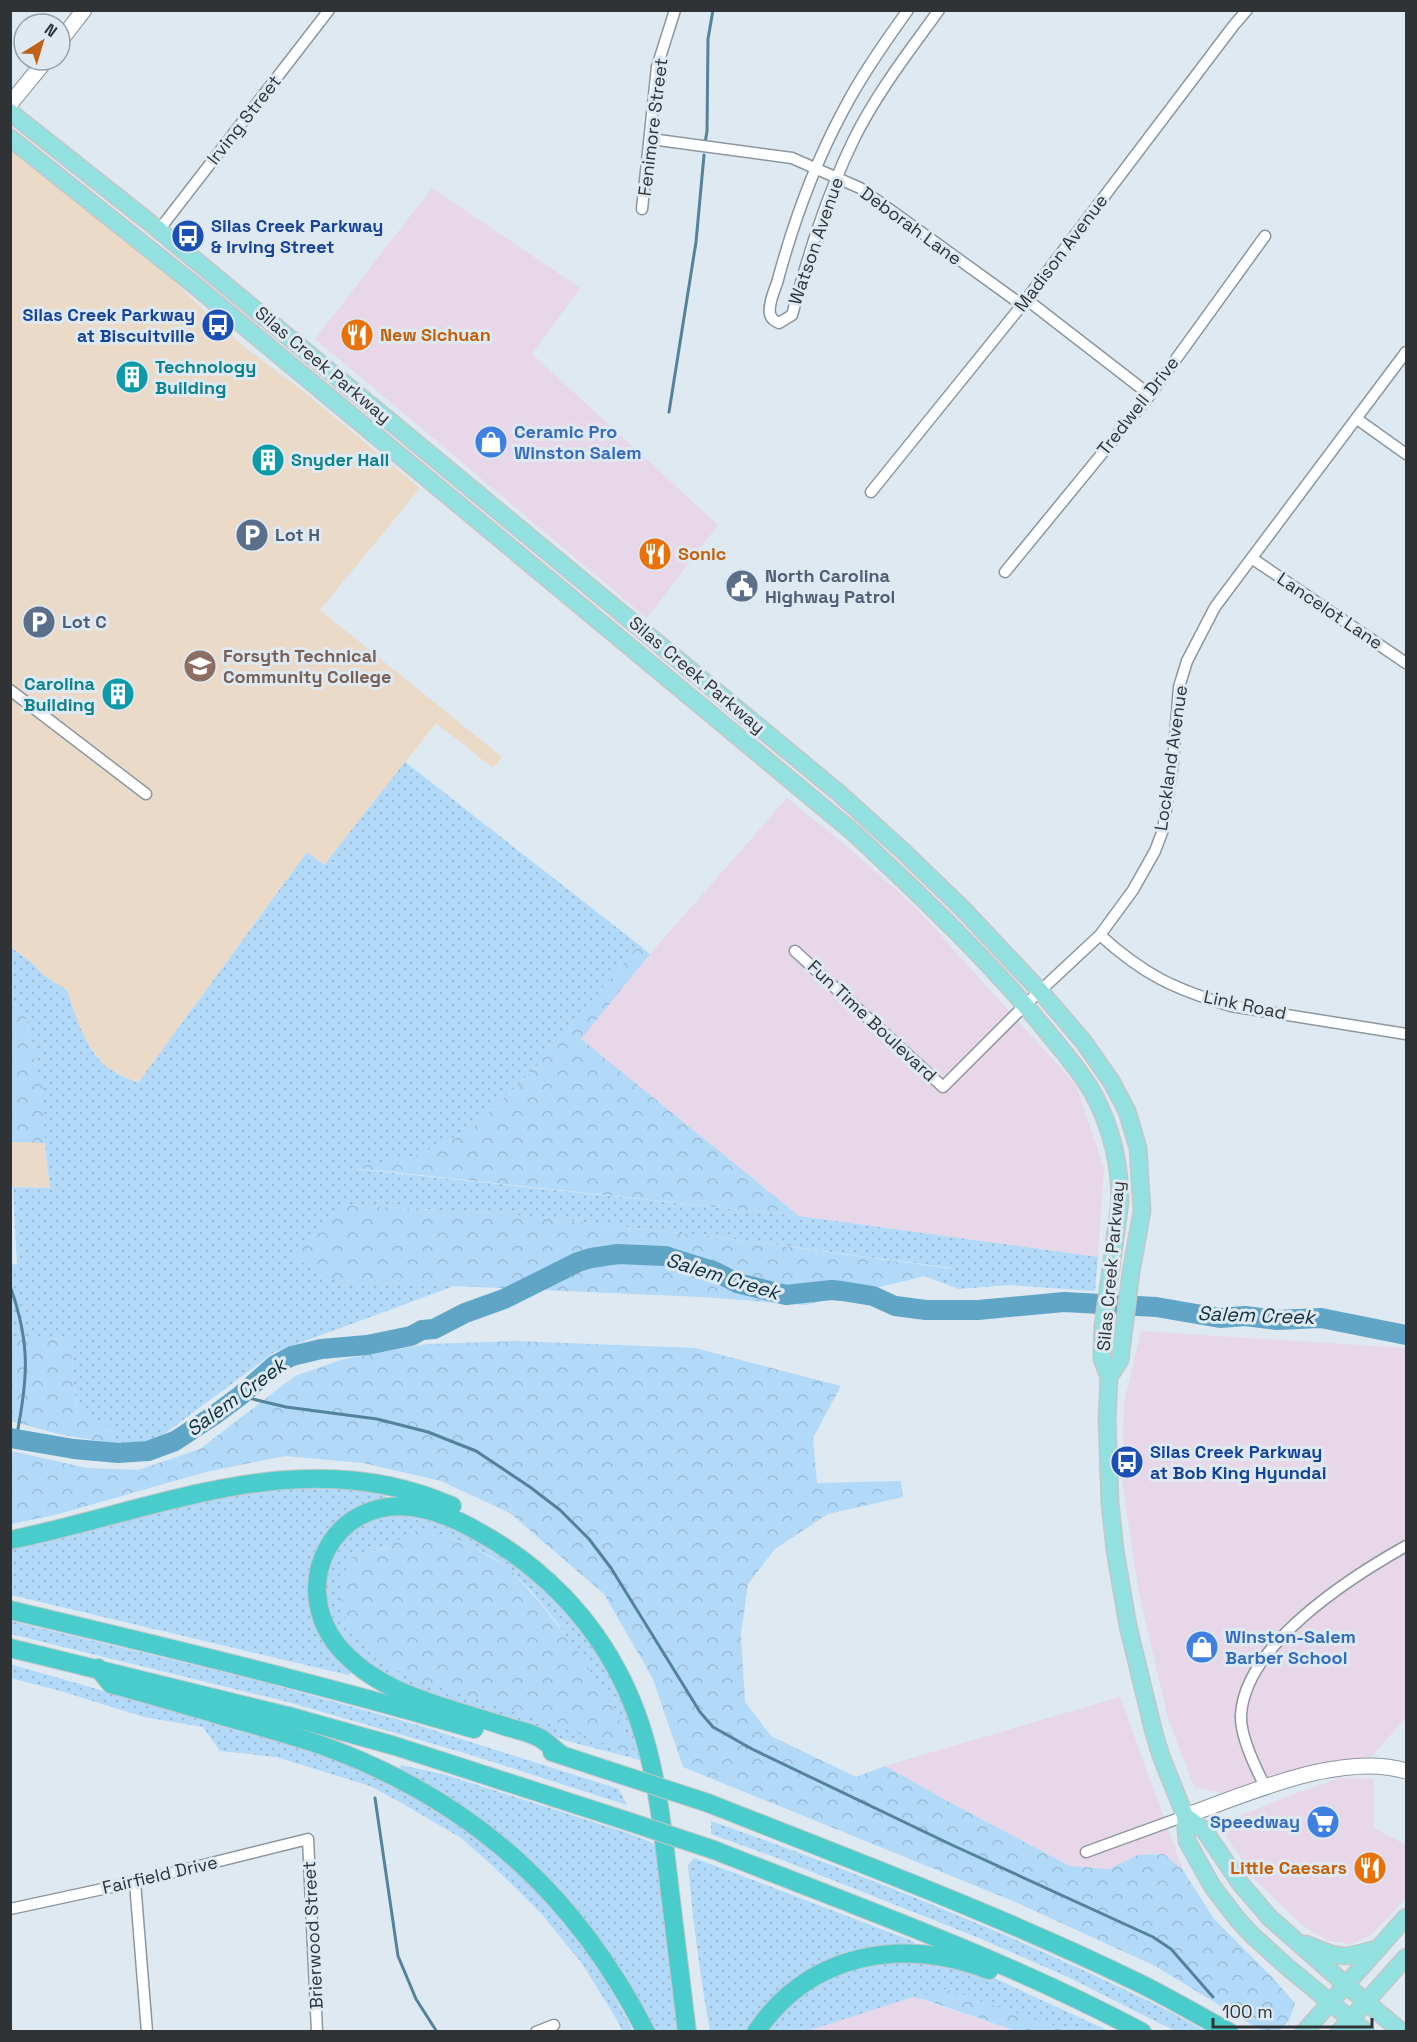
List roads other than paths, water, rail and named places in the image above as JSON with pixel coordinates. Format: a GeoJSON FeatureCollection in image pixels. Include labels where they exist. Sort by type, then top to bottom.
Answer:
{"type":"FeatureCollection","features":[{"type":"Feature","properties":{"kind":"highway"},"geometry":{"type":"LineString","coordinates":[[10,1540],[242,1484],[268,1480],[318,1478],[345,1479],[421,1494],[470,1513],[491,1524],[531,1552],[568,1585],[600,1623],[628,1666],[649,1715],[667,1776],[673,1813],[698,2031]]}},
{"type":"Feature","properties":{"kind":"highway"},"geometry":{"type":"LineString","coordinates":[[562,1755],[539,1738],[408,1695],[374,1677],[348,1656],[336,1644],[328,1630],[322,1616],[317,1588],[318,1571],[324,1554],[338,1532],[360,1515],[386,1506],[412,1507],[442,1514],[493,1539],[532,1567],[566,1599],[596,1636],[614,1664],[632,1702],[654,1772],[662,1817],[687,2031]]}},
{"type":"Feature","properties":{"kind":"highway"},"geometry":{"type":"LineString","coordinates":[[10,1610],[263,1670],[353,1694],[562,1755],[708,1803],[945,1897],[1058,1945],[1139,1983],[1229,2031]]}},
{"type":"Feature","properties":{"kind":"highway"},"geometry":{"type":"LineString","coordinates":[[10,1648],[248,1705],[365,1738],[714,1850],[987,1957],[1094,2006],[1142,2031]]}},
{"type":"Feature","properties":{"kind":"highway"},"geometry":{"type":"LineString","coordinates":[[98,1668],[111,1684],[297,1737],[339,1752],[402,1780],[454,1811],[525,1866],[560,1902],[619,1981],[646,2031]]}},
{"type":"Feature","properties":{"kind":"highway"},"geometry":{"type":"LineString","coordinates":[[756,2031],[782,2001],[813,1977],[854,1960],[897,1953],[916,1952],[955,1959],[994,1972],[1069,2006],[1094,2006]]}},
{"type":"Feature","properties":{"kind":"main road","name":"Silas Creek Parkway"},"geometry":{"type":"LineString","coordinates":[[10,112],[159,230],[795,756],[865,816],[963,909],[1040,991],[1083,1041],[1112,1081],[1127,1111],[1138,1148],[1142,1211],[1131,1272],[1120,1360],[1109,1377]]}},
{"type":"Feature","properties":{"kind":"main road","name":"Silas Creek Parkway"},"geometry":{"type":"LineString","coordinates":[[10,138],[97,206],[854,833],[907,882],[1025,1005],[1084,1079],[1098,1102],[1113,1140],[1118,1164],[1120,1202],[1103,1326],[1102,1359],[1109,1377],[1107,1420],[1110,1503],[1128,1626],[1154,1733],[1185,1816],[1186,1841],[1212,1886],[1252,1935],[1366,2031]]}},
{"type":"Feature","properties":{"kind":"main road"},"geometry":{"type":"LineString","coordinates":[[417,470],[424,464],[428,464],[525,543],[543,548]]}},
{"type":"Feature","properties":{"kind":"main road","name":"Silas Creek Parkway"},"geometry":{"type":"LineString","coordinates":[[1185,1816],[1204,1830],[1240,1883],[1270,1917],[1402,2031]]}},
{"type":"Feature","properties":{"kind":"main road"},"geometry":{"type":"LineString","coordinates":[[1304,2031],[1407,1917]]}},
{"type":"Feature","properties":{"kind":"main road"},"geometry":{"type":"LineString","coordinates":[[1292,1937],[1339,1957],[1353,1956],[1381,1947]]}},
{"type":"Feature","properties":{"kind":"main road"},"geometry":{"type":"LineString","coordinates":[[1339,2031],[1407,1957]]}},
{"type":"Feature","properties":{"kind":"street"},"geometry":{"type":"LineString","coordinates":[[72,26],[84,10]]}},
{"type":"Feature","properties":{"kind":"street","name":"Irving Street"},"geometry":{"type":"LineString","coordinates":[[159,230],[329,10]]}},
{"type":"Feature","properties":{"kind":"street","name":"Fenimore Street"},"geometry":{"type":"LineString","coordinates":[[642,209],[657,67],[675,10]]}},
{"type":"Feature","properties":{"kind":"street","name":"Watson Avenue"},"geometry":{"type":"LineString","coordinates":[[908,10],[868,68],[843,110],[815,168],[787,243],[771,303],[769,314],[779,323],[792,315],[815,235],[854,140],[881,92],[939,10]]}},
{"type":"Feature","properties":{"kind":"street","name":"Madison Avenue"},"geometry":{"type":"LineString","coordinates":[[871,492],[1024,302],[1247,10]]}},
{"type":"Feature","properties":{"kind":"street"},"geometry":{"type":"LineString","coordinates":[[10,104],[36,72]]}},
{"type":"Feature","properties":{"kind":"street","name":"Deborah Lane"},"geometry":{"type":"LineString","coordinates":[[651,140],[792,158],[860,188],[1024,302],[1150,395]]}},
{"type":"Feature","properties":{"kind":"street","name":"Tredwell Drive"},"geometry":{"type":"LineString","coordinates":[[1005,572],[1150,395],[1264,236]]}},
{"type":"Feature","properties":{"kind":"street","name":"Lockland Avenue"},"geometry":{"type":"LineString","coordinates":[[1025,1005],[1100,935],[1134,890],[1155,851],[1163,830],[1173,762],[1179,687],[1187,661],[1215,608],[1407,352]]}},
{"type":"Feature","properties":{"kind":"street"},"geometry":{"type":"LineString","coordinates":[[1357,419],[1407,454]]}},
{"type":"Feature","properties":{"kind":"street","name":"Lancelot Lane"},"geometry":{"type":"LineString","coordinates":[[1253,559],[1407,663]]}},
{"type":"Feature","properties":{"kind":"street"},"geometry":{"type":"LineString","coordinates":[[10,690],[146,794]]}},
{"type":"Feature","properties":{"kind":"street","name":"Link Road"},"geometry":{"type":"LineString","coordinates":[[1100,935],[1133,963],[1154,976],[1206,998],[1231,1006],[1407,1034]]}},
{"type":"Feature","properties":{"kind":"street","name":"Fun Time Boulevard"},"geometry":{"type":"LineString","coordinates":[[795,951],[943,1087],[1025,1005]]}},
{"type":"Feature","properties":{"kind":"street"},"geometry":{"type":"LineString","coordinates":[[1266,1788],[1242,1726],[1242,1707],[1254,1675],[1276,1642],[1312,1610],[1351,1581],[1407,1546]]}},
{"type":"Feature","properties":{"kind":"street"},"geometry":{"type":"LineString","coordinates":[[1086,1852],[1305,1774],[1344,1768],[1383,1766],[1407,1771]]}},
{"type":"Feature","properties":{"kind":"street","name":"Fairfield Drive"},"geometry":{"type":"LineString","coordinates":[[10,1909],[135,1882],[308,1839]]}},
{"type":"Feature","properties":{"kind":"street","name":"Brierwood Street"},"geometry":{"type":"LineString","coordinates":[[308,1839],[317,2031]]}},
{"type":"Feature","properties":{"kind":"street"},"geometry":{"type":"LineString","coordinates":[[135,1882],[147,2031]]}},
{"type":"Feature","properties":{"kind":"street"},"geometry":{"type":"LineString","coordinates":[[536,2031],[554,2025]]}},
{"type":"Feature","properties":{"kind":"waterway"},"geometry":{"type":"LineString","coordinates":[[705,143],[708,39],[713,10]]}},
{"type":"Feature","properties":{"kind":"waterway"},"geometry":{"type":"LineString","coordinates":[[669,412],[696,242],[704,155]]}},
{"type":"Feature","properties":{"kind":"waterway","name":"Salem Creek"},"geometry":{"type":"LineString","coordinates":[[10,1438],[74,1449],[118,1453],[148,1451],[175,1441],[213,1416],[275,1365],[292,1356],[321,1349],[367,1345],[411,1336],[422,1330],[434,1329],[465,1313],[504,1299],[578,1262],[618,1254],[665,1256],[716,1272],[737,1283],[786,1295],[842,1291],[873,1296],[895,1306],[926,1310],[978,1310],[1064,1302],[1156,1307],[1220,1318],[1245,1316],[1277,1320],[1321,1318],[1406,1335]]}},
{"type":"Feature","properties":{"kind":"waterway"},"geometry":{"type":"LineString","coordinates":[[10,1286],[21,1326],[25,1362],[23,1398],[16,1439]]}},
{"type":"Feature","properties":{"kind":"waterway"},"geometry":{"type":"LineString","coordinates":[[240,1396],[286,1407],[377,1419],[428,1432],[476,1451],[560,1510],[589,1539],[611,1568],[700,1712],[713,1727],[752,1749],[952,1845],[1153,1937],[1171,1949],[1213,1997]]}},
{"type":"Feature","properties":{"kind":"waterway"},"geometry":{"type":"LineString","coordinates":[[375,1798],[398,1956],[416,1999],[437,2032]]}},
{"type":"Feature","properties":{"kind":"place","name":"Silas Creek Parkway & Irving Street"},"geometry":{"type":"Point","coordinates":[188,236]}},
{"type":"Feature","properties":{"kind":"place","name":"Silas Creek Parkway at Biscuitville"},"geometry":{"type":"Point","coordinates":[218,325]}},
{"type":"Feature","properties":{"kind":"place","name":"New Sichuan"},"geometry":{"type":"Point","coordinates":[357,335]}},
{"type":"Feature","properties":{"kind":"place","name":"Technology Building"},"geometry":{"type":"Point","coordinates":[132,377]}},
{"type":"Feature","properties":{"kind":"place","name":"Ceramic Pro Winston Salem"},"geometry":{"type":"Point","coordinates":[491,442]}},
{"type":"Feature","properties":{"kind":"place","name":"Snyder Hall"},"geometry":{"type":"Point","coordinates":[268,460]}},
{"type":"Feature","properties":{"kind":"place","name":"Lot H"},"geometry":{"type":"Point","coordinates":[252,535]}},
{"type":"Feature","properties":{"kind":"place","name":"Sonic"},"geometry":{"type":"Point","coordinates":[655,554]}},
{"type":"Feature","properties":{"kind":"place","name":"North Carolina Highway Patrol"},"geometry":{"type":"Point","coordinates":[742,586]}},
{"type":"Feature","properties":{"kind":"place","name":"Lot C"},"geometry":{"type":"Point","coordinates":[39,622]}},
{"type":"Feature","properties":{"kind":"place","name":"Forsyth Technical Community College"},"geometry":{"type":"Point","coordinates":[200,666]}},
{"type":"Feature","properties":{"kind":"place","name":"Carolina Building"},"geometry":{"type":"Point","coordinates":[118,694]}},
{"type":"Feature","properties":{"kind":"place","name":"Silas Creek Parkway at Bob King Hyundai"},"geometry":{"type":"Point","coordinates":[1127,1462]}},
{"type":"Feature","properties":{"kind":"place","name":"Winston-Salem Barber School"},"geometry":{"type":"Point","coordinates":[1202,1647]}},
{"type":"Feature","properties":{"kind":"place","name":"Speedway"},"geometry":{"type":"Point","coordinates":[1323,1822]}},
{"type":"Feature","properties":{"kind":"place","name":"Little Caesars"},"geometry":{"type":"Point","coordinates":[1370,1868]}}]}
